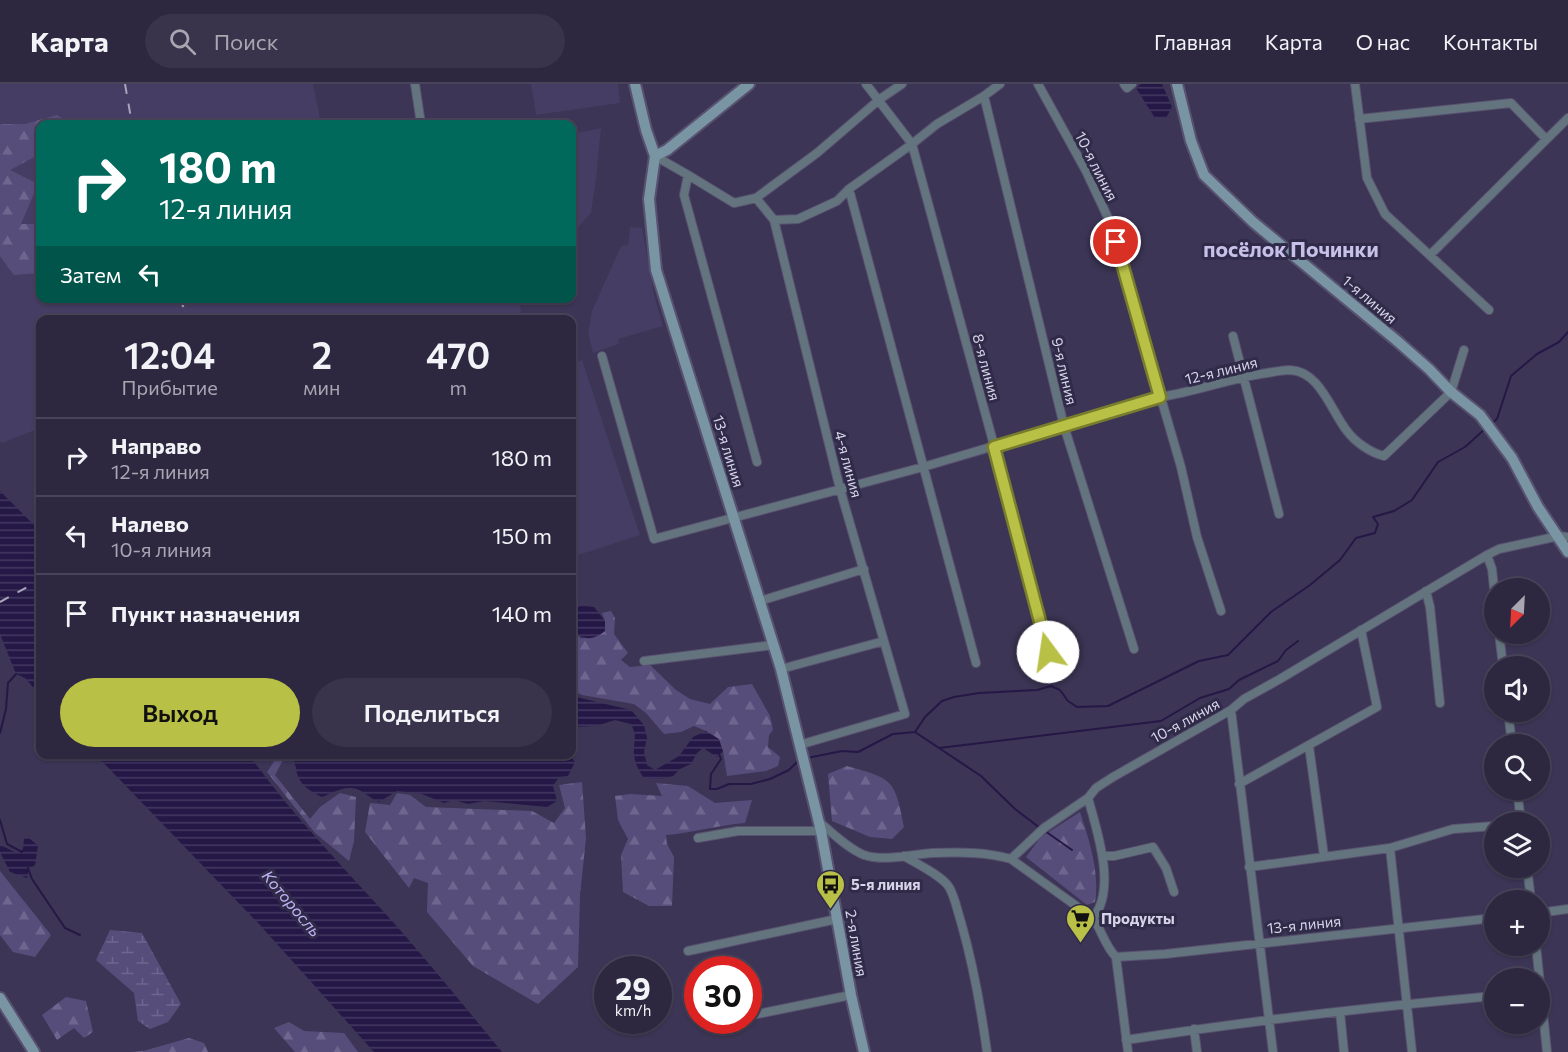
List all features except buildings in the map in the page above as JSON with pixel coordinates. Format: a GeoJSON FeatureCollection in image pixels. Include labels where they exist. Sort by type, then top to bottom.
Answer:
{"type":"FeatureCollection","features":[{"type":"Feature","properties":{"kind":"street"},"geometry":{"type":"LineString","coordinates":[[415,84],[420,120]]}},
{"type":"Feature","properties":{"kind":"street"},"geometry":{"type":"LineString","coordinates":[[635,84],[655,156],[734,203],[756,198],[817,153],[880,99],[902,84]]}},
{"type":"Feature","properties":{"kind":"street"},"geometry":{"type":"LineString","coordinates":[[655,156],[667,150],[749,84]]}},
{"type":"Feature","properties":{"kind":"street","name":"8-я линия"},"geometry":{"type":"LineString","coordinates":[[866,84],[880,99],[912,144],[1023,552],[1053,672]]}},
{"type":"Feature","properties":{"kind":"street"},"geometry":{"type":"LineString","coordinates":[[756,198],[774,220],[798,219],[837,201],[849,189],[912,144],[936,123],[984,96],[1000,84]]}},
{"type":"Feature","properties":{"kind":"street","name":"10-я линия"},"geometry":{"type":"LineString","coordinates":[[1038,84],[1086,171],[1110,222],[1181,467],[1197,537],[1221,611]]}},
{"type":"Feature","properties":{"kind":"street"},"geometry":{"type":"LineString","coordinates":[[1124,84],[1127,88],[1132,84]]}},
{"type":"Feature","properties":{"kind":"street","name":"1-я линия"},"geometry":{"type":"LineString","coordinates":[[1177,84],[1191,141],[1204,175],[1253,222],[1429,369],[1489,427],[1512,458],[1538,507],[1563,537],[1568,552]]}},
{"type":"Feature","properties":{"kind":"street"},"geometry":{"type":"LineString","coordinates":[[1355,84],[1367,178],[1384,214],[1489,310]]}},
{"type":"Feature","properties":{"kind":"street","name":"9-я линия"},"geometry":{"type":"LineString","coordinates":[[984,96],[1064,426],[1134,649]]}},
{"type":"Feature","properties":{"kind":"street"},"geometry":{"type":"LineString","coordinates":[[1359,119],[1511,103],[1546,139]]}},
{"type":"Feature","properties":{"kind":"street"},"geometry":{"type":"LineString","coordinates":[[1430,255],[1568,118]]}},
{"type":"Feature","properties":{"kind":"street","name":"13-я линия"},"geometry":{"type":"LineString","coordinates":[[655,156],[649,199],[656,270],[677,330],[774,645],[804,768]]}},
{"type":"Feature","properties":{"kind":"street"},"geometry":{"type":"LineString","coordinates":[[688,175],[684,195],[757,462]]}},
{"type":"Feature","properties":{"kind":"street"},"geometry":{"type":"LineString","coordinates":[[849,189],[976,663]]}},
{"type":"Feature","properties":{"kind":"street","name":"4-я линия"},"geometry":{"type":"LineString","coordinates":[[774,220],[840,489],[905,714],[800,749]]}},
{"type":"Feature","properties":{"kind":"street"},"geometry":{"type":"LineString","coordinates":[[1233,336],[1279,514]]}},
{"type":"Feature","properties":{"kind":"street"},"geometry":{"type":"LineString","coordinates":[[1451,392],[1464,350]]}},
{"type":"Feature","properties":{"kind":"street","name":"12-я линия"},"geometry":{"type":"LineString","coordinates":[[602,356],[654,539],[923,467],[1160,397],[1180,394],[1242,377],[1288,370],[1301,372],[1313,380],[1347,433],[1374,453],[1384,456],[1451,392]]}},
{"type":"Feature","properties":{"kind":"street","name":"10-я линия"},"geometry":{"type":"LineString","coordinates":[[1011,859],[1040,831],[1088,798],[1096,788],[1113,777],[1231,710],[1244,699],[1487,555],[1499,549],[1563,537]]}},
{"type":"Feature","properties":{"kind":"street"},"geometry":{"type":"LineString","coordinates":[[1487,555],[1493,578]]}},
{"type":"Feature","properties":{"kind":"street"},"geometry":{"type":"LineString","coordinates":[[760,601],[864,569]]}},
{"type":"Feature","properties":{"kind":"street"},"geometry":{"type":"LineString","coordinates":[[1426,591],[1430,607],[1440,702]]}},
{"type":"Feature","properties":{"kind":"street"},"geometry":{"type":"LineString","coordinates":[[1239,784],[1377,707],[1361,630]]}},
{"type":"Feature","properties":{"kind":"street"},"geometry":{"type":"LineString","coordinates":[[781,669],[884,641]]}},
{"type":"Feature","properties":{"kind":"street"},"geometry":{"type":"LineString","coordinates":[[644,661],[774,645]]}},
{"type":"Feature","properties":{"kind":"street"},"geometry":{"type":"LineString","coordinates":[[1231,710],[1273,1052]]}},
{"type":"Feature","properties":{"kind":"street"},"geometry":{"type":"LineString","coordinates":[[1309,746],[1324,856]]}},
{"type":"Feature","properties":{"kind":"street","name":"2-я линия"},"geometry":{"type":"LineString","coordinates":[[804,768],[819,826],[864,1052]]}},
{"type":"Feature","properties":{"kind":"street"},"geometry":{"type":"LineString","coordinates":[[1088,798],[1104,856],[1103,896],[1093,918]]}},
{"type":"Feature","properties":{"kind":"street"},"geometry":{"type":"LineString","coordinates":[[699,838],[738,831],[819,826],[865,855],[882,858],[934,853],[988,853],[1011,859],[1093,918],[1099,927],[1107,946],[1116,957],[1128,1052]]}},
{"type":"Feature","properties":{"kind":"street"},"geometry":{"type":"LineString","coordinates":[[1249,867],[1390,848],[1453,829],[1484,827]]}},
{"type":"Feature","properties":{"kind":"street"},"geometry":{"type":"LineString","coordinates":[[1104,856],[1114,856],[1153,847],[1166,868],[1174,892]]}},
{"type":"Feature","properties":{"kind":"street"},"geometry":{"type":"LineString","coordinates":[[1390,848],[1412,1052]]}},
{"type":"Feature","properties":{"kind":"street"},"geometry":{"type":"LineString","coordinates":[[904,856],[939,877],[948,886],[954,899],[965,934],[987,1052]]}},
{"type":"Feature","properties":{"kind":"street"},"geometry":{"type":"LineString","coordinates":[[1550,911],[1568,909]]}},
{"type":"Feature","properties":{"kind":"street"},"geometry":{"type":"LineString","coordinates":[[688,951],[837,919]]}},
{"type":"Feature","properties":{"kind":"street","name":"13-я линия"},"geometry":{"type":"LineString","coordinates":[[1116,957],[1165,954],[1484,919]]}},
{"type":"Feature","properties":{"kind":"street"},"geometry":{"type":"LineString","coordinates":[[762,1013],[851,995]]}},
{"type":"Feature","properties":{"kind":"street"},"geometry":{"type":"LineString","coordinates":[[1126,1040],[1194,1029],[1484,997]]}},
{"type":"Feature","properties":{"kind":"street"},"geometry":{"type":"LineString","coordinates":[[0,998],[34,1052]]}},
{"type":"Feature","properties":{"kind":"street"},"geometry":{"type":"LineString","coordinates":[[1340,1012],[1344,1052]]}},
{"type":"Feature","properties":{"kind":"street"},"geometry":{"type":"LineString","coordinates":[[1194,1029],[1197,1052]]}},
{"type":"Feature","properties":{"kind":"street"},"geometry":{"type":"LineString","coordinates":[[1545,1034],[1547,1052]]}},
{"type":"Feature","properties":{"kind":"shaded area"},"geometry":{"type":"Polygon","coordinates":[[[0,84],[313,84],[320,120],[36,120],[36,303],[520,303],[521,315],[36,315],[36,430],[2,443],[0,441],[0,84]]]}},
{"type":"Feature","properties":{"kind":"shaded area"},"geometry":{"type":"Polygon","coordinates":[[[531,84],[618,84],[620,103],[536,115],[531,84]]]}},
{"type":"Feature","properties":{"kind":"shaded area"},"geometry":{"type":"Polygon","coordinates":[[[601,128],[591,213],[576,230],[576,133],[601,128]]]}},
{"type":"Feature","properties":{"kind":"shaded area"},"geometry":{"type":"Polygon","coordinates":[[[630,227],[642,228],[654,295],[663,326],[618,339],[619,344],[593,353],[588,332],[592,311],[621,246],[628,245],[630,227]]]}},
{"type":"Feature","properties":{"kind":"shaded area"},"geometry":{"type":"Polygon","coordinates":[[[582,360],[640,535],[576,556],[576,362],[582,360]]]}},
{"type":"Feature","properties":{"kind":"green space"},"geometry":{"type":"Polygon","coordinates":[[[57,115],[65,120],[39,120],[57,115]]]}},
{"type":"Feature","properties":{"kind":"green space"},"geometry":{"type":"Polygon","coordinates":[[[36,121],[36,156],[10,170],[36,183],[36,189],[21,224],[36,224],[36,273],[14,275],[0,256],[0,124],[25,124],[36,121]]]}},
{"type":"Feature","properties":{"kind":"green space"},"geometry":{"type":"Polygon","coordinates":[[[611,611],[615,618],[614,634],[628,653],[621,660],[630,667],[650,665],[676,690],[690,699],[710,704],[728,687],[752,684],[770,716],[773,730],[769,735],[768,747],[780,757],[778,766],[766,771],[727,776],[723,751],[706,731],[694,726],[681,732],[664,734],[646,713],[634,704],[576,692],[576,634],[582,639],[605,621],[602,613],[611,611]]]}},
{"type":"Feature","properties":{"kind":"green space"},"geometry":{"type":"Polygon","coordinates":[[[276,759],[283,760],[275,775],[310,819],[320,807],[340,793],[356,797],[354,841],[349,861],[315,833],[267,772],[276,759]]]}},
{"type":"Feature","properties":{"kind":"green space"},"geometry":{"type":"Polygon","coordinates":[[[847,766],[883,778],[894,790],[904,827],[892,839],[870,837],[832,821],[828,774],[847,766]]]}},
{"type":"Feature","properties":{"kind":"green space"},"geometry":{"type":"Polygon","coordinates":[[[582,782],[586,838],[580,895],[578,967],[538,1004],[473,966],[427,912],[428,883],[414,878],[409,888],[365,832],[370,803],[390,805],[397,793],[410,795],[426,807],[532,811],[554,823],[565,808],[559,785],[582,782]]]}},
{"type":"Feature","properties":{"kind":"green space"},"geometry":{"type":"Polygon","coordinates":[[[656,783],[688,786],[715,803],[752,800],[745,823],[666,835],[667,844],[674,857],[672,906],[649,906],[623,892],[621,855],[628,839],[618,820],[615,796],[630,794],[662,796],[656,783]]]}},
{"type":"Feature","properties":{"kind":"green space"},"geometry":{"type":"Polygon","coordinates":[[[1080,812],[1093,856],[1096,879],[1095,902],[1087,905],[1026,857],[1041,837],[1080,812]]]}},
{"type":"Feature","properties":{"kind":"green space"},"geometry":{"type":"Polygon","coordinates":[[[0,871],[51,935],[35,957],[13,952],[0,935],[0,871]]]}},
{"type":"Feature","properties":{"kind":"green space"},"geometry":{"type":"Polygon","coordinates":[[[110,930],[142,933],[181,1004],[168,1022],[150,1029],[138,1021],[134,993],[96,960],[110,930]]]}},
{"type":"Feature","properties":{"kind":"green space"},"geometry":{"type":"Polygon","coordinates":[[[66,997],[86,1001],[93,1032],[84,1038],[74,1028],[57,1040],[42,1015],[66,997]]]}},
{"type":"Feature","properties":{"kind":"green space"},"geometry":{"type":"Polygon","coordinates":[[[289,1022],[304,1031],[344,1033],[358,1052],[295,1052],[274,1028],[289,1022]]]}},
{"type":"Feature","properties":{"kind":"green space"},"geometry":{"type":"Polygon","coordinates":[[[189,1038],[204,1043],[208,1052],[130,1052],[143,1051],[189,1038]]]}},
{"type":"Feature","properties":{"kind":"water"},"geometry":{"type":"Polygon","coordinates":[[[1141,84],[1162,84],[1172,107],[1166,118],[1155,118],[1136,88],[1141,84]]]}},
{"type":"Feature","properties":{"kind":"water"},"geometry":{"type":"Polygon","coordinates":[[[0,491],[36,527],[36,690],[25,678],[16,674],[0,634],[0,491]]]}},
{"type":"Feature","properties":{"kind":"water"},"geometry":{"type":"Polygon","coordinates":[[[581,605],[594,607],[605,621],[605,631],[588,638],[576,634],[576,609],[581,605]]]}},
{"type":"Feature","properties":{"kind":"water"},"geometry":{"type":"Polygon","coordinates":[[[576,697],[631,710],[644,725],[647,738],[644,752],[647,765],[655,770],[679,756],[693,737],[706,731],[719,739],[723,751],[717,757],[703,748],[691,764],[680,769],[673,776],[661,779],[644,778],[637,767],[634,750],[635,736],[631,724],[615,720],[596,726],[576,727],[576,697]]]}},
{"type":"Feature","properties":{"kind":"water","name":"Которосль"},"geometry":{"type":"Polygon","coordinates":[[[100,759],[252,759],[285,802],[407,938],[502,1052],[374,1052],[259,924],[100,759]]]}},
{"type":"Feature","properties":{"kind":"water"},"geometry":{"type":"Polygon","coordinates":[[[294,759],[573,759],[575,762],[568,776],[559,777],[553,786],[557,801],[547,807],[485,801],[468,804],[454,800],[444,803],[422,794],[397,791],[379,802],[354,788],[340,790],[322,797],[308,789],[297,774],[294,759]]]}},
{"type":"Feature","properties":{"kind":"water"},"geometry":{"type":"Polygon","coordinates":[[[28,837],[38,846],[35,865],[29,869],[27,878],[10,872],[0,852],[0,845],[17,853],[23,849],[24,839],[28,837]]]}},
{"type":"Feature","properties":{"kind":"waterway"},"geometry":{"type":"LineString","coordinates":[[1491,424],[1497,419],[1511,376],[1537,354],[1559,342],[1568,332]]}},
{"type":"Feature","properties":{"kind":"waterway"},"geometry":{"type":"LineString","coordinates":[[807,758],[842,751],[858,752],[893,734],[915,732],[925,717],[942,701],[954,697],[979,693],[1037,690],[1051,686],[1060,690],[1068,701],[1077,707],[1108,706],[1199,661],[1228,655],[1271,612],[1310,585],[1340,560],[1356,538],[1375,533],[1378,524],[1373,517],[1394,511],[1412,500],[1438,462],[1465,447],[1486,428]]}},
{"type":"Feature","properties":{"kind":"waterway"},"geometry":{"type":"LineString","coordinates":[[939,748],[1161,721],[1200,698],[1229,689],[1239,680],[1278,661],[1286,650],[1298,641]]}},
{"type":"Feature","properties":{"kind":"waterway"},"geometry":{"type":"LineString","coordinates":[[0,733],[6,709],[8,683],[16,674]]}},
{"type":"Feature","properties":{"kind":"waterway"},"geometry":{"type":"LineString","coordinates":[[915,732],[981,776],[1015,809],[1040,828]]}},
{"type":"Feature","properties":{"kind":"waterway"},"geometry":{"type":"LineString","coordinates":[[719,754],[721,759],[711,774],[710,789],[729,784],[751,784],[770,779],[789,770],[799,760]]}},
{"type":"Feature","properties":{"kind":"waterway"},"geometry":{"type":"LineString","coordinates":[[0,820],[7,844],[22,852]]}},
{"type":"Feature","properties":{"kind":"waterway"},"geometry":{"type":"LineString","coordinates":[[1045,831],[1072,850]]}},
{"type":"Feature","properties":{"kind":"waterway"},"geometry":{"type":"LineString","coordinates":[[28,868],[32,879],[65,928],[80,935]]}},
{"type":"Feature","properties":{"kind":"railway"},"geometry":{"type":"LineString","coordinates":[[125,84],[131,120]]}},
{"type":"Feature","properties":{"kind":"railway"},"geometry":{"type":"LineString","coordinates":[[182,303],[188,315]]}},
{"type":"Feature","properties":{"kind":"railway"},"geometry":{"type":"LineString","coordinates":[[0,602],[36,582]]}},
{"type":"Feature","properties":{"kind":"place","name":"5-я линия"},"geometry":{"type":"Point","coordinates":[830,910]}},
{"type":"Feature","properties":{"kind":"place","name":"Продукты"},"geometry":{"type":"Point","coordinates":[1080,944]}},
{"type":"Feature","properties":{"kind":"district","name":"посёлок Починки"},"geometry":{"type":"Point","coordinates":[1291,248]}},
{"type":"Feature","properties":{"kind":"route"},"geometry":{"type":"LineString","coordinates":[[1048,652],[994,447],[1160,397],[1116,242]]}}]}
